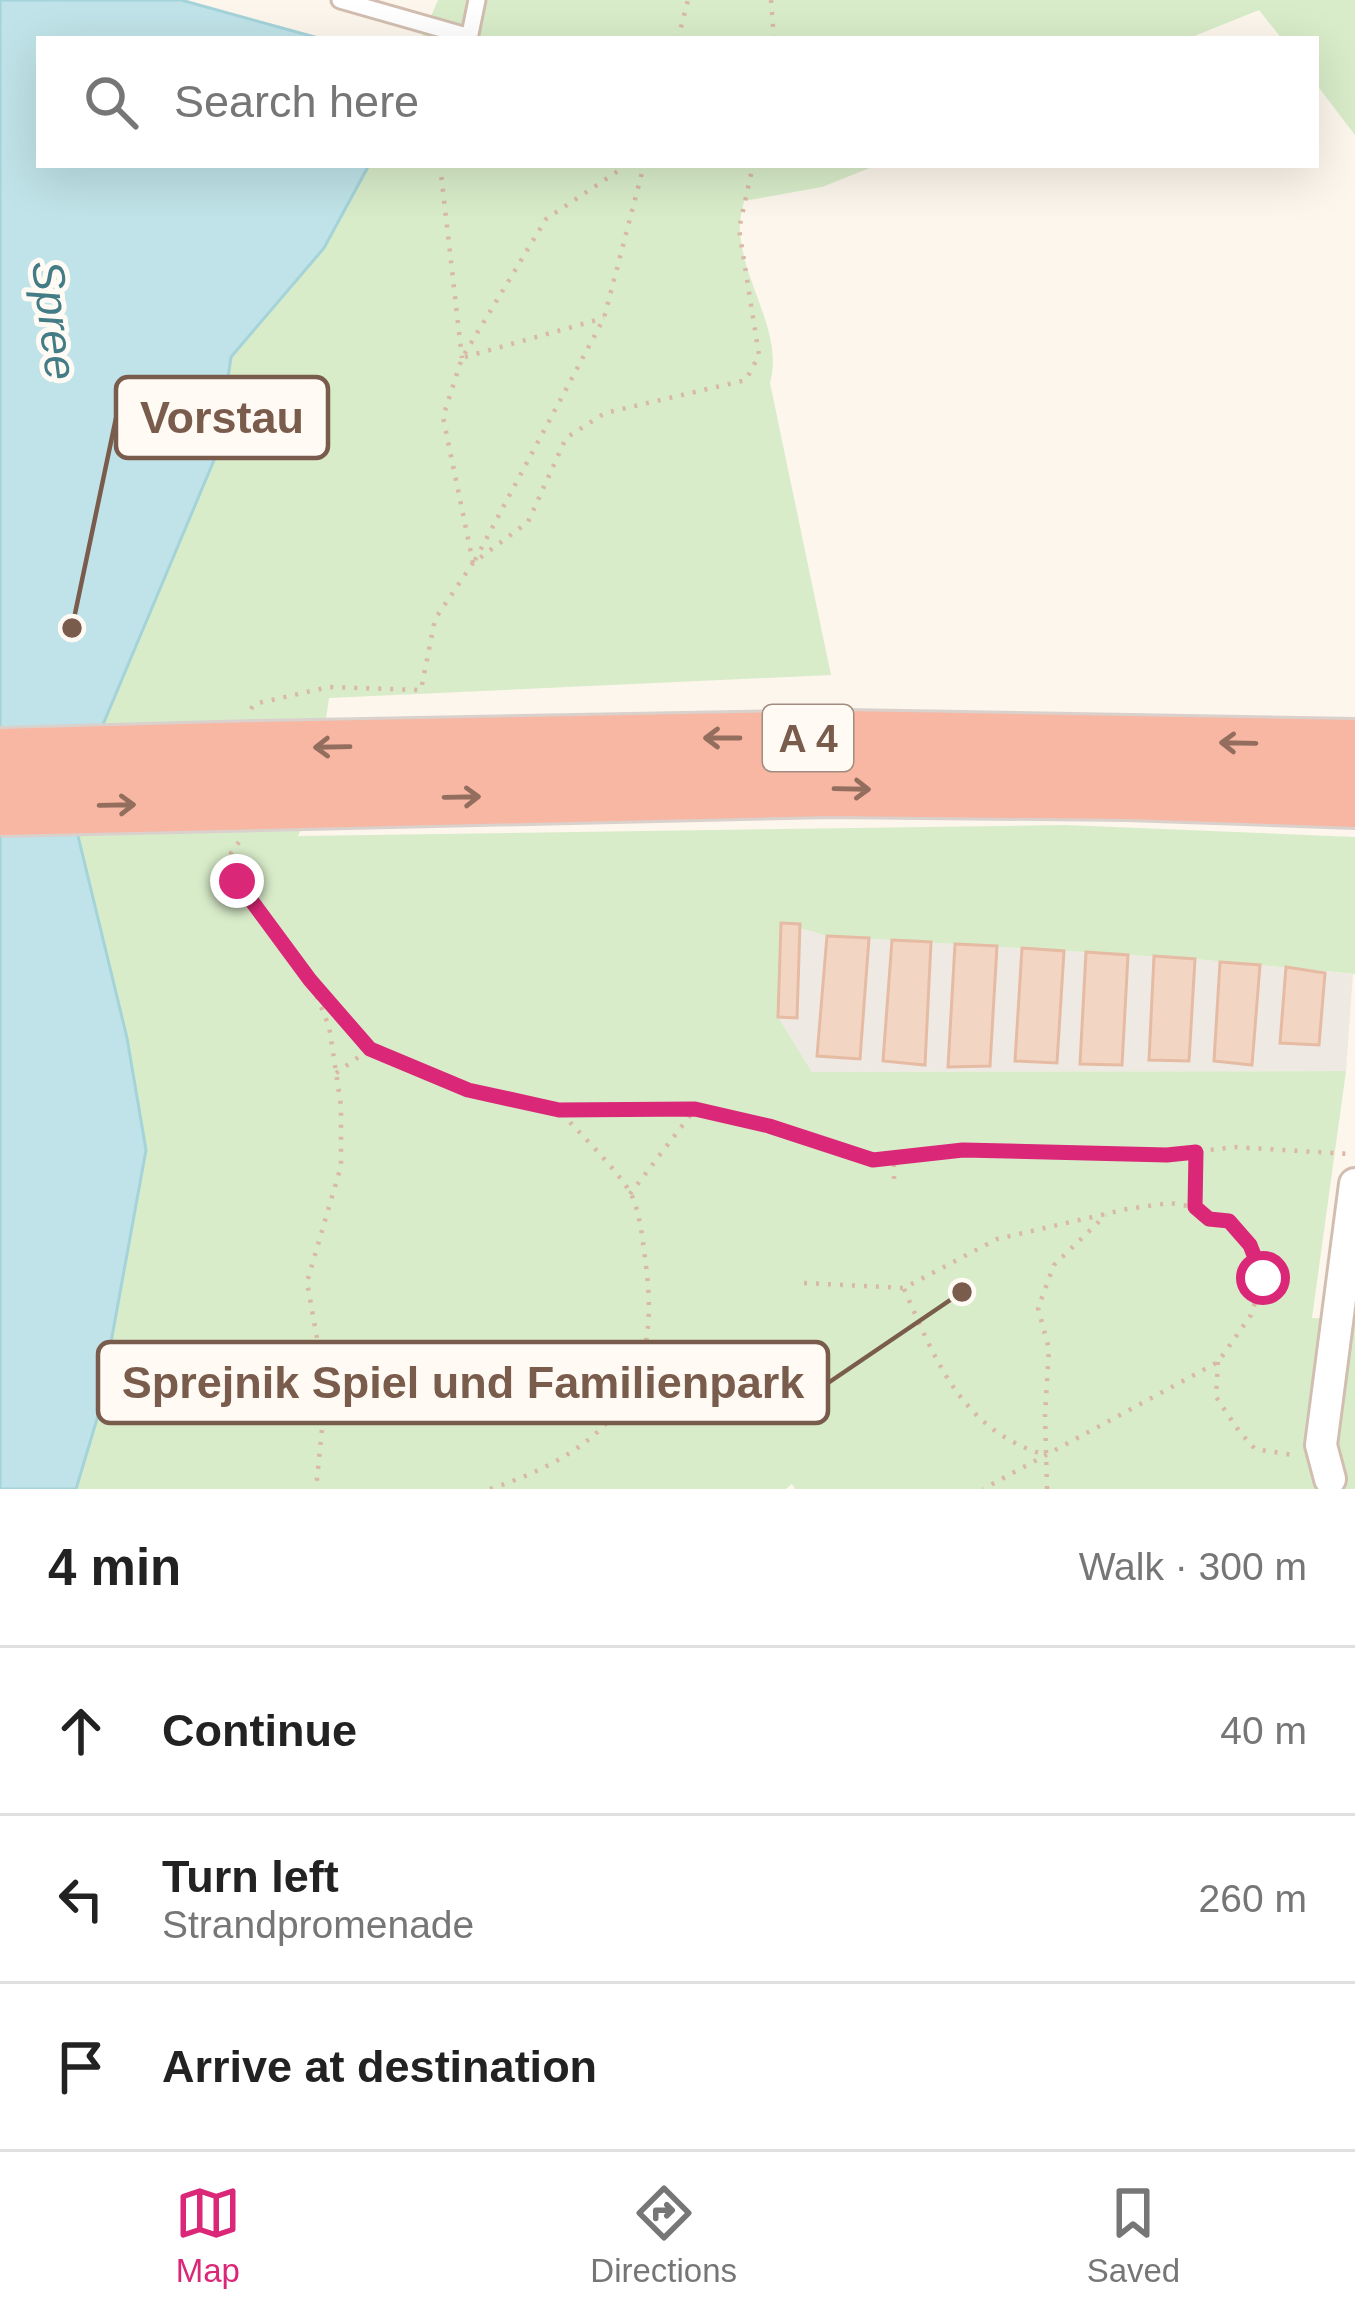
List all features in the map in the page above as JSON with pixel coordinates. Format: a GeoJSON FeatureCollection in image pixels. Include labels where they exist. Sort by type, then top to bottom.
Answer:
{"type":"FeatureCollection","features":[{"type":"Feature","properties":{"kind":"highway","name":"A 4"},"geometry":{"type":"LineString","coordinates":[[0,808],[261,776],[847,738],[1355,747]]}},
{"type":"Feature","properties":{"kind":"highway","name":"A 4"},"geometry":{"type":"LineString","coordinates":[[0,756],[261,776],[1355,800]]}},
{"type":"Feature","properties":{"kind":"street"},"geometry":{"type":"LineString","coordinates":[[1330,1475],[1321,1445],[1355,1184]]}},
{"type":"Feature","properties":{"kind":"lane"},"geometry":{"type":"LineString","coordinates":[[340,0],[463,36]]}},
{"type":"Feature","properties":{"kind":"lane"},"geometry":{"type":"LineString","coordinates":[[470,36],[477,0]]}},
{"type":"Feature","properties":{"kind":"path"},"geometry":{"type":"LineString","coordinates":[[678,36],[688,0]]}},
{"type":"Feature","properties":{"kind":"path"},"geometry":{"type":"LineString","coordinates":[[771,0],[774,36]]}},
{"type":"Feature","properties":{"kind":"path"},"geometry":{"type":"LineString","coordinates":[[440,168],[462,358]]}},
{"type":"Feature","properties":{"kind":"path"},"geometry":{"type":"LineString","coordinates":[[473,563],[443,418],[462,358],[546,219],[622,168]]}},
{"type":"Feature","properties":{"kind":"path"},"geometry":{"type":"LineString","coordinates":[[329,686],[421,690],[435,619],[473,563],[604,318],[643,168]]}},
{"type":"Feature","properties":{"kind":"path"},"geometry":{"type":"LineString","coordinates":[[473,563],[528,522],[566,438],[605,413],[746,380],[759,355],[739,229],[752,168]]}},
{"type":"Feature","properties":{"kind":"path"},"geometry":{"type":"LineString","coordinates":[[462,358],[604,318]]}},
{"type":"Feature","properties":{"kind":"path"},"geometry":{"type":"LineString","coordinates":[[237,881],[310,980],[370,1049],[468,1090],[559,1110],[695,1109],[769,1126],[873,1160],[963,1150],[1167,1155],[1235,1147],[1355,1155]]}},
{"type":"Feature","properties":{"kind":"path"},"geometry":{"type":"LineString","coordinates":[[310,980],[329,1026],[341,1106],[341,1166],[307,1282],[326,1389],[316,1489]]}},
{"type":"Feature","properties":{"kind":"path"},"geometry":{"type":"LineString","coordinates":[[337,1073],[370,1049]]}},
{"type":"Feature","properties":{"kind":"path"},"geometry":{"type":"LineString","coordinates":[[631,1194],[695,1109]]}},
{"type":"Feature","properties":{"kind":"path"},"geometry":{"type":"LineString","coordinates":[[490,1489],[528,1477],[601,1434],[622,1407],[641,1366],[650,1297],[631,1194],[559,1110]]}},
{"type":"Feature","properties":{"kind":"path"},"geometry":{"type":"LineString","coordinates":[[1195,1207],[1196,1152]]}},
{"type":"Feature","properties":{"kind":"path"},"geometry":{"type":"LineString","coordinates":[[894,1158],[894,1179]]}},
{"type":"Feature","properties":{"kind":"path"},"geometry":{"type":"LineString","coordinates":[[804,1283],[904,1288],[997,1239],[1109,1212],[1170,1203],[1195,1207],[1209,1219],[1229,1221],[1250,1245],[1263,1278],[1251,1315],[1218,1362],[983,1489]]}},
{"type":"Feature","properties":{"kind":"path"},"geometry":{"type":"LineString","coordinates":[[1047,1489],[1049,1349],[1038,1308],[1054,1265],[1109,1212]]}},
{"type":"Feature","properties":{"kind":"path"},"geometry":{"type":"LineString","coordinates":[[904,1288],[937,1362],[976,1418],[1012,1445],[1045,1456]]}},
{"type":"Feature","properties":{"kind":"path"},"geometry":{"type":"LineString","coordinates":[[1218,1362],[1216,1397],[1255,1449],[1330,1475]]}},
{"type":"Feature","properties":{"kind":"shaded area"},"geometry":{"type":"Polygon","coordinates":[[[781,923],[827,936],[1353,974],[1346,1071],[812,1072],[778,1017],[781,923]]]}},
{"type":"Feature","properties":{"kind":"green space"},"geometry":{"type":"Polygon","coordinates":[[[438,0],[1355,0],[1355,135],[1319,88],[1319,36],[1280,36],[1259,10],[1194,36],[422,36],[438,0]]]}},
{"type":"Feature","properties":{"kind":"green space"},"geometry":{"type":"Polygon","coordinates":[[[367,168],[870,168],[822,187],[744,201],[740,223],[742,250],[772,345],[770,383],[831,675],[329,698],[314,800],[298,836],[1065,825],[1355,837],[1355,974],[827,936],[782,923],[778,1017],[812,1072],[1346,1071],[1312,1318],[1355,1320],[1355,1489],[795,1489],[792,1484],[786,1489],[76,1489],[97,1419],[118,1289],[127,1038],[70,803],[217,453],[231,357],[324,248],[367,168]]]}},
{"type":"Feature","properties":{"kind":"water","name":"Spree"},"geometry":{"type":"Polygon","coordinates":[[[0,0],[181,0],[311,36],[36,36],[36,168],[367,168],[324,248],[231,357],[217,453],[70,803],[127,1038],[146,1150],[97,1419],[76,1489],[0,1489],[0,0]]]}},
{"type":"Feature","properties":{"kind":"building"},"geometry":{"type":"Polygon","coordinates":[[[781,923],[800,924],[797,1018],[778,1017],[781,923]]]}},
{"type":"Feature","properties":{"kind":"building"},"geometry":{"type":"Polygon","coordinates":[[[827,936],[869,938],[860,1059],[817,1056],[827,936]]]}},
{"type":"Feature","properties":{"kind":"building"},"geometry":{"type":"Polygon","coordinates":[[[892,940],[931,942],[925,1065],[883,1061],[892,940]]]}},
{"type":"Feature","properties":{"kind":"building"},"geometry":{"type":"Polygon","coordinates":[[[955,944],[997,946],[990,1066],[948,1067],[955,944]]]}},
{"type":"Feature","properties":{"kind":"building"},"geometry":{"type":"Polygon","coordinates":[[[1022,948],[1064,951],[1057,1063],[1015,1061],[1022,948]]]}},
{"type":"Feature","properties":{"kind":"building"},"geometry":{"type":"Polygon","coordinates":[[[1086,952],[1128,955],[1122,1065],[1080,1064],[1086,952]]]}},
{"type":"Feature","properties":{"kind":"building"},"geometry":{"type":"Polygon","coordinates":[[[1154,956],[1195,959],[1189,1061],[1149,1060],[1154,956]]]}},
{"type":"Feature","properties":{"kind":"building"},"geometry":{"type":"Polygon","coordinates":[[[1220,962],[1260,965],[1252,1065],[1214,1061],[1220,962]]]}},
{"type":"Feature","properties":{"kind":"building"},"geometry":{"type":"Polygon","coordinates":[[[1286,967],[1325,973],[1319,1045],[1280,1043],[1286,967]]]}},
{"type":"Feature","properties":{"kind":"place","name":"Vorstau"},"geometry":{"type":"Point","coordinates":[72,628]}},
{"type":"Feature","properties":{"kind":"place","name":"Sprejnik Spiel und Familienpark"},"geometry":{"type":"Point","coordinates":[962,1292]}},
{"type":"Feature","properties":{"kind":"route"},"geometry":{"type":"LineString","coordinates":[[237,881],[310,980],[370,1049],[468,1090],[559,1110],[695,1109],[769,1126],[873,1160],[963,1150],[1196,1152],[1195,1207],[1209,1219],[1229,1221],[1250,1245],[1263,1278]]}}]}
